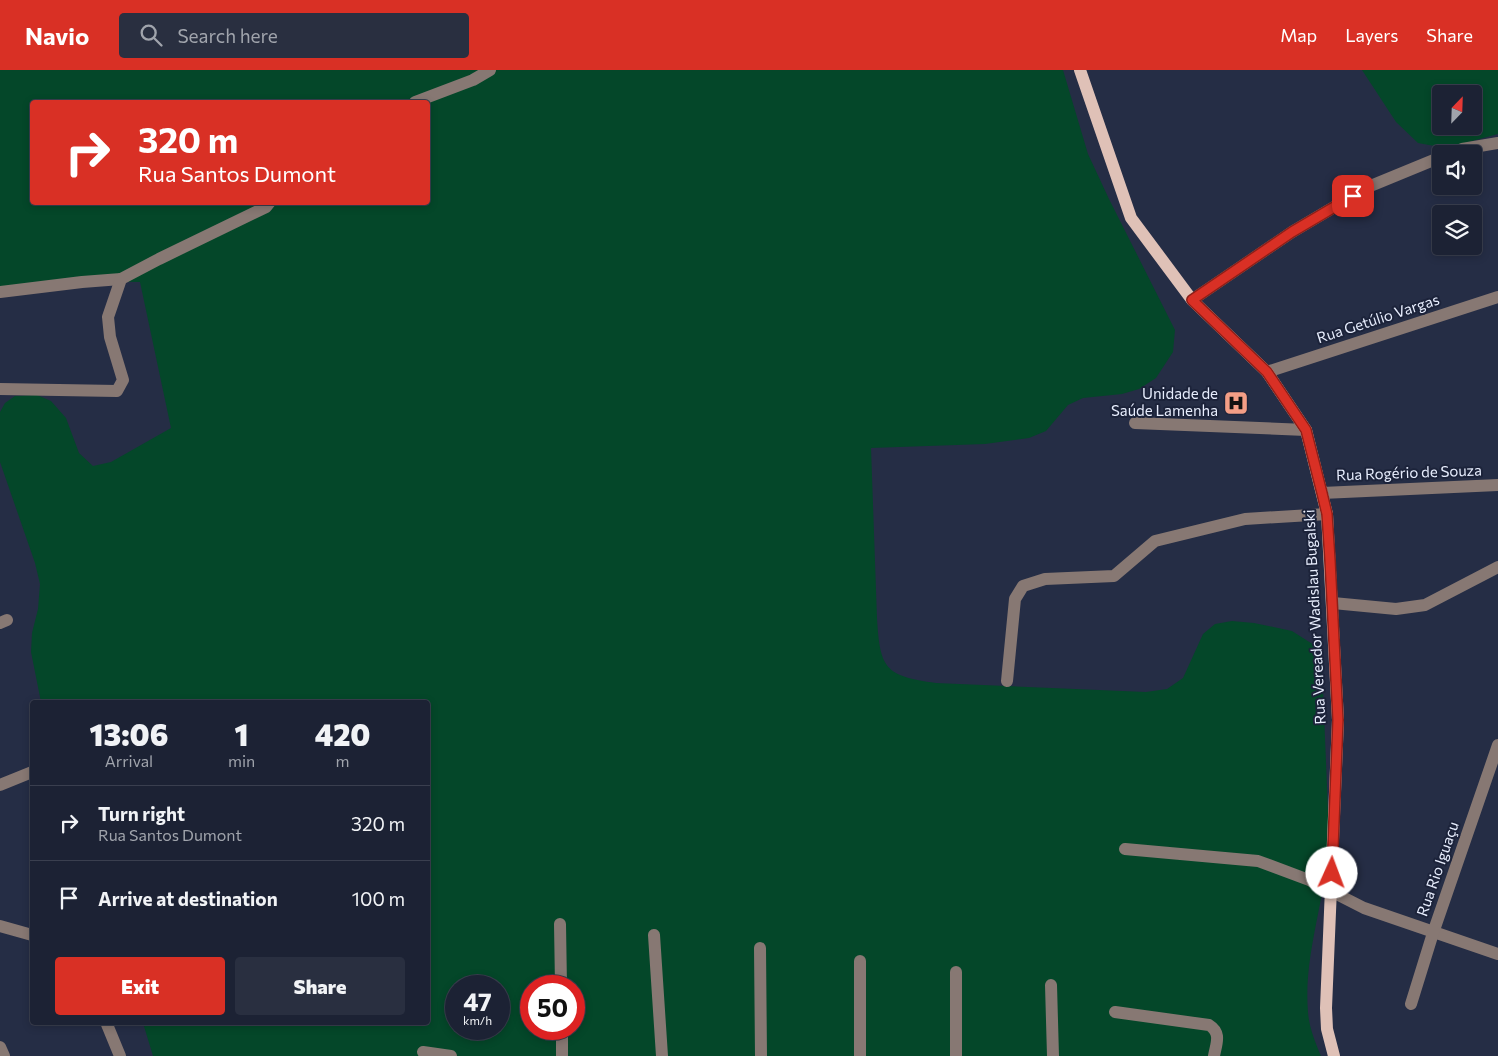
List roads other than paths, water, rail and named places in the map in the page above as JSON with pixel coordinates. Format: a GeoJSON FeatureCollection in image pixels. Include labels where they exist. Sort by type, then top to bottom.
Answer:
{"type":"FeatureCollection","features":[{"type":"Feature","properties":{"kind":"main road","name":"Rua Vereador Wadislau Bugalski"},"geometry":{"type":"LineString","coordinates":[[1080,70],[1131,218],[1192,300],[1267,372],[1306,430],[1327,514],[1333,603],[1338,720],[1326,1008],[1327,1029],[1334,1056]]}},
{"type":"Feature","properties":{"kind":"street"},"geometry":{"type":"LineString","coordinates":[[420,100],[473,80],[490,70]]}},
{"type":"Feature","properties":{"kind":"street"},"geometry":{"type":"LineString","coordinates":[[1482,146],[1498,143]]}},
{"type":"Feature","properties":{"kind":"street"},"geometry":{"type":"LineString","coordinates":[[1192,300],[1292,232],[1368,187],[1432,161]]}},
{"type":"Feature","properties":{"kind":"street"},"geometry":{"type":"LineString","coordinates":[[0,292],[121,279],[268,205]]}},
{"type":"Feature","properties":{"kind":"street"},"geometry":{"type":"LineString","coordinates":[[0,389],[117,391],[123,380],[110,337],[108,317],[121,279]]}},
{"type":"Feature","properties":{"kind":"street","name":"Rua Getúlio Vargas"},"geometry":{"type":"LineString","coordinates":[[1267,372],[1498,297]]}},
{"type":"Feature","properties":{"kind":"street"},"geometry":{"type":"LineString","coordinates":[[1135,423],[1306,430]]}},
{"type":"Feature","properties":{"kind":"street","name":"Rua Rogério de Souza"},"geometry":{"type":"LineString","coordinates":[[1322,493],[1498,485]]}},
{"type":"Feature","properties":{"kind":"street"},"geometry":{"type":"LineString","coordinates":[[1008,681],[1015,599],[1023,586],[1045,579],[1114,576],[1155,542],[1245,519],[1327,514]]}},
{"type":"Feature","properties":{"kind":"street"},"geometry":{"type":"LineString","coordinates":[[1333,603],[1396,610],[1425,605],[1498,567]]}},
{"type":"Feature","properties":{"kind":"street","name":"Rua Rio Iguaçu"},"geometry":{"type":"LineString","coordinates":[[1411,1004],[1433,932],[1498,745]]}},
{"type":"Feature","properties":{"kind":"street"},"geometry":{"type":"LineString","coordinates":[[0,785],[30,773]]}},
{"type":"Feature","properties":{"kind":"street"},"geometry":{"type":"LineString","coordinates":[[1125,848],[1258,861],[1309,880],[1331,893],[1364,908],[1498,954]]}},
{"type":"Feature","properties":{"kind":"street"},"geometry":{"type":"LineString","coordinates":[[560,924],[561,975]]}},
{"type":"Feature","properties":{"kind":"street"},"geometry":{"type":"LineString","coordinates":[[0,926],[30,934]]}},
{"type":"Feature","properties":{"kind":"street"},"geometry":{"type":"LineString","coordinates":[[654,935],[662,1056]]}},
{"type":"Feature","properties":{"kind":"street"},"geometry":{"type":"LineString","coordinates":[[760,948],[761,1056]]}},
{"type":"Feature","properties":{"kind":"street"},"geometry":{"type":"LineString","coordinates":[[860,961],[860,1056]]}},
{"type":"Feature","properties":{"kind":"street"},"geometry":{"type":"LineString","coordinates":[[956,972],[956,1056]]}},
{"type":"Feature","properties":{"kind":"street"},"geometry":{"type":"LineString","coordinates":[[1051,985],[1053,1056]]}},
{"type":"Feature","properties":{"kind":"street"},"geometry":{"type":"LineString","coordinates":[[1115,1012],[1209,1025],[1217,1033],[1214,1056]]}},
{"type":"Feature","properties":{"kind":"street"},"geometry":{"type":"LineString","coordinates":[[107,1025],[120,1056]]}},
{"type":"Feature","properties":{"kind":"street"},"geometry":{"type":"LineString","coordinates":[[562,1040],[562,1056]]}},
{"type":"Feature","properties":{"kind":"street"},"geometry":{"type":"LineString","coordinates":[[0,1047],[4,1056]]}},
{"type":"Feature","properties":{"kind":"street"},"geometry":{"type":"LineString","coordinates":[[423,1052],[451,1056]]}},
{"type":"Feature","properties":{"kind":"place","name":"Unidade de Saúde Lamenha"},"geometry":{"type":"Point","coordinates":[1236,403]}}]}
